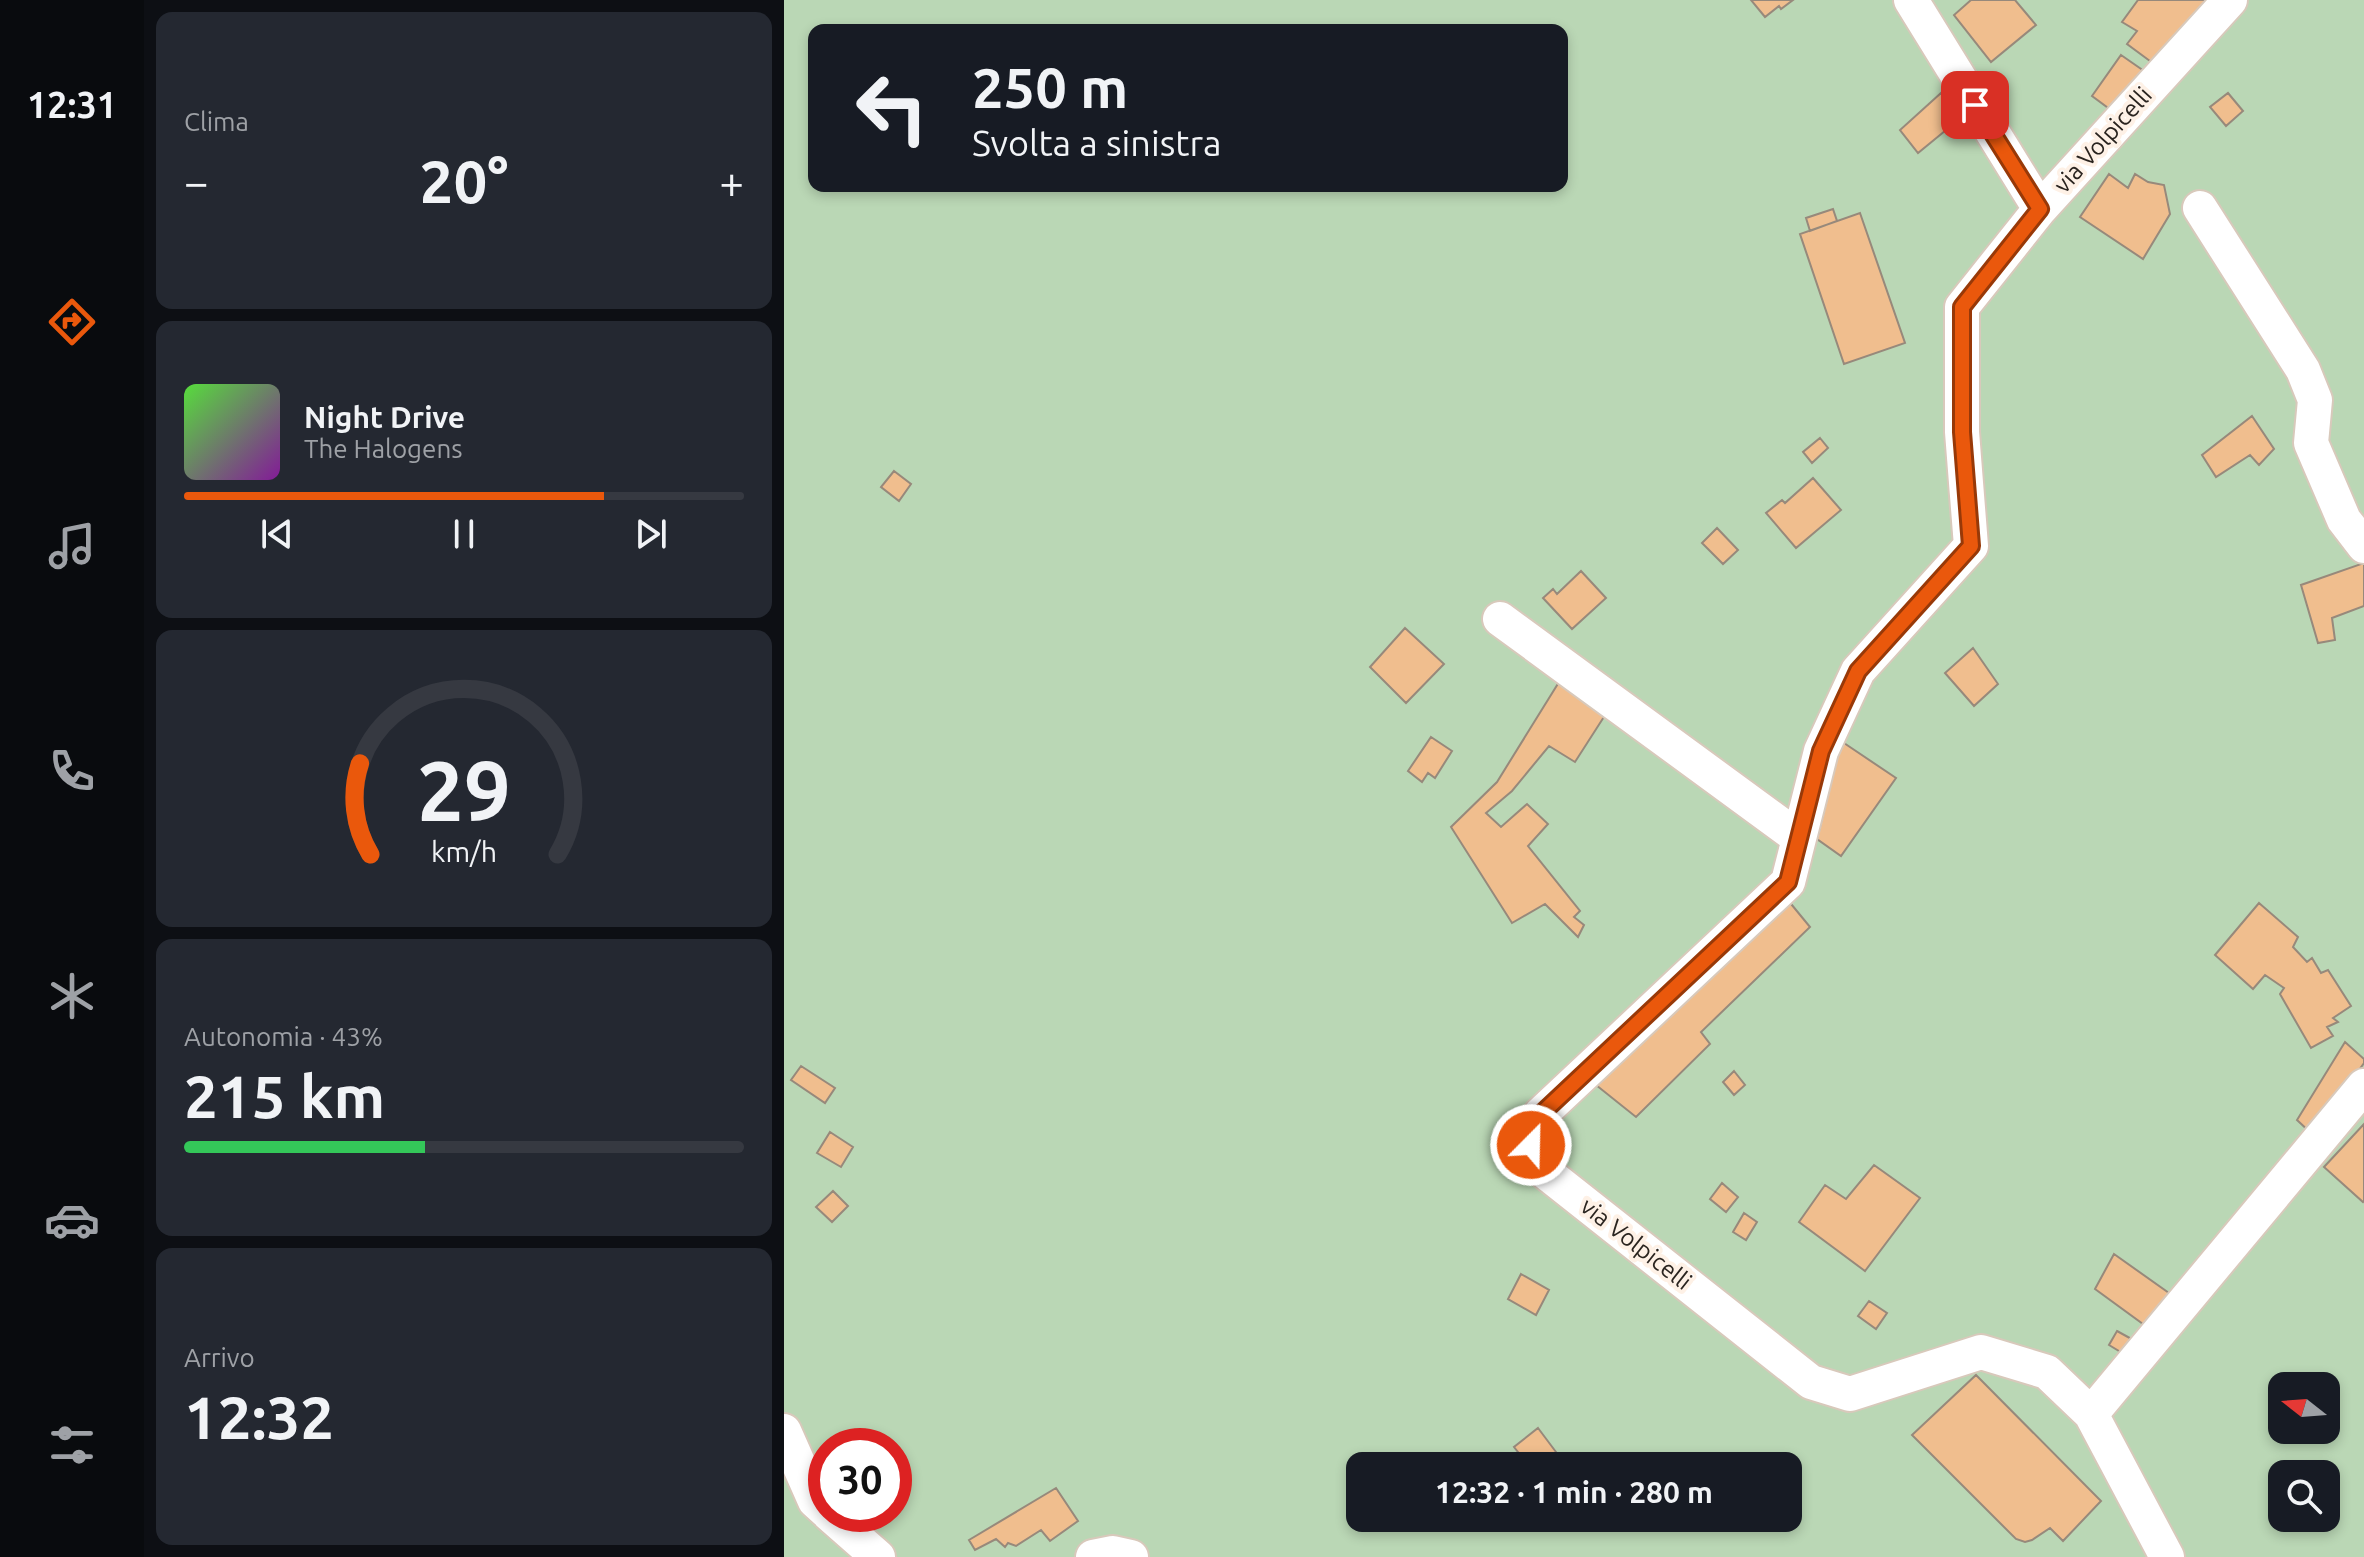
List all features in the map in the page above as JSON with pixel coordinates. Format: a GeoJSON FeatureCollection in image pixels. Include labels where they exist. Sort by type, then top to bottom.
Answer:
{"type":"FeatureCollection","features":[{"type":"Feature","properties":{"kind":"street"},"geometry":{"type":"LineString","coordinates":[[1911,0],[2040,209]]}},
{"type":"Feature","properties":{"kind":"street","name":"via Volpicelli"},"geometry":{"type":"LineString","coordinates":[[2167,1557],[2091,1414],[2047,1372],[1981,1352],[1850,1394],[1811,1382],[1539,1167],[1531,1145],[1540,1115],[1788,882],[1821,751],[1858,671],[1971,546],[1962,432],[1962,307],[2040,209],[2230,0]]}},
{"type":"Feature","properties":{"kind":"street"},"geometry":{"type":"LineString","coordinates":[[2200,208],[2303,370],[2315,400],[2311,443],[2344,520],[2364,546]]}},
{"type":"Feature","properties":{"kind":"street"},"geometry":{"type":"LineString","coordinates":[[1500,619],[1799,838]]}},
{"type":"Feature","properties":{"kind":"street"},"geometry":{"type":"LineString","coordinates":[[2091,1414],[2364,1086]]}},
{"type":"Feature","properties":{"kind":"street"},"geometry":{"type":"LineString","coordinates":[[784,1431],[808,1485]]}},
{"type":"Feature","properties":{"kind":"street"},"geometry":{"type":"LineString","coordinates":[[850,1532],[878,1557]]}},
{"type":"Feature","properties":{"kind":"street"},"geometry":{"type":"LineString","coordinates":[[1093,1557],[1113,1553],[1131,1557]]}},
{"type":"Feature","properties":{"kind":"green space"},"geometry":{"type":"Polygon","coordinates":[[[784,0],[2364,0],[2364,1557],[784,1557],[784,0]]]}},
{"type":"Feature","properties":{"kind":"building"},"geometry":{"type":"Polygon","coordinates":[[[1751,0],[1793,0],[1765,17],[1751,0]]]}},
{"type":"Feature","properties":{"kind":"building"},"geometry":{"type":"Polygon","coordinates":[[[1971,0],[2015,0],[2036,25],[1991,62],[1954,15],[1971,0]]]}},
{"type":"Feature","properties":{"kind":"building"},"geometry":{"type":"Polygon","coordinates":[[[2138,0],[2216,0],[2158,67],[2127,44],[2137,31],[2122,22],[2138,0]]]}},
{"type":"Feature","properties":{"kind":"building"},"geometry":{"type":"Polygon","coordinates":[[[2121,55],[2144,71],[2115,113],[2092,96],[2121,55]]]}},
{"type":"Feature","properties":{"kind":"building"},"geometry":{"type":"Polygon","coordinates":[[[1941,93],[1962,117],[1918,153],[1900,130],[1941,93]]]}},
{"type":"Feature","properties":{"kind":"building"},"geometry":{"type":"Polygon","coordinates":[[[2228,93],[2243,111],[2226,126],[2210,107],[2228,93]]]}},
{"type":"Feature","properties":{"kind":"building"},"geometry":{"type":"Polygon","coordinates":[[[2109,174],[2128,188],[2135,174],[2148,182],[2164,185],[2170,214],[2143,259],[2080,217],[2109,174]]]}},
{"type":"Feature","properties":{"kind":"building"},"geometry":{"type":"Polygon","coordinates":[[[1833,209],[1837,221],[1810,231],[1806,218],[1833,209]]]}},
{"type":"Feature","properties":{"kind":"building"},"geometry":{"type":"Polygon","coordinates":[[[1860,213],[1905,343],[1844,364],[1800,234],[1860,213]]]}},
{"type":"Feature","properties":{"kind":"building"},"geometry":{"type":"Polygon","coordinates":[[[2252,416],[2274,449],[2259,465],[2250,455],[2216,477],[2202,455],[2252,416]]]}},
{"type":"Feature","properties":{"kind":"building"},"geometry":{"type":"Polygon","coordinates":[[[1820,438],[1828,448],[1812,463],[1803,452],[1820,438]]]}},
{"type":"Feature","properties":{"kind":"building"},"geometry":{"type":"Polygon","coordinates":[[[894,471],[911,484],[899,501],[881,487],[894,471]]]}},
{"type":"Feature","properties":{"kind":"building"},"geometry":{"type":"Polygon","coordinates":[[[1813,478],[1841,510],[1796,548],[1766,513],[1782,500],[1785,503],[1813,478]]]}},
{"type":"Feature","properties":{"kind":"building"},"geometry":{"type":"Polygon","coordinates":[[[1717,528],[1738,550],[1723,564],[1702,543],[1717,528]]]}},
{"type":"Feature","properties":{"kind":"building"},"geometry":{"type":"Polygon","coordinates":[[[2364,563],[2364,606],[2332,618],[2335,640],[2318,643],[2301,585],[2364,563]]]}},
{"type":"Feature","properties":{"kind":"building"},"geometry":{"type":"Polygon","coordinates":[[[1581,571],[1606,598],[1572,629],[1543,598],[1553,589],[1557,594],[1581,571]]]}},
{"type":"Feature","properties":{"kind":"building"},"geometry":{"type":"Polygon","coordinates":[[[1405,628],[1444,664],[1406,703],[1370,667],[1405,628]]]}},
{"type":"Feature","properties":{"kind":"building"},"geometry":{"type":"Polygon","coordinates":[[[1973,648],[1998,684],[1974,706],[1945,673],[1973,648]]]}},
{"type":"Feature","properties":{"kind":"building"},"geometry":{"type":"Polygon","coordinates":[[[1564,674],[1609,709],[1575,762],[1549,746],[1512,791],[1486,813],[1501,827],[1527,804],[1548,824],[1528,846],[1580,911],[1574,917],[1584,925],[1578,937],[1545,904],[1512,923],[1451,827],[1497,782],[1564,674]]]}},
{"type":"Feature","properties":{"kind":"building"},"geometry":{"type":"Polygon","coordinates":[[[1431,737],[1452,751],[1435,778],[1428,773],[1422,782],[1408,771],[1431,737]]]}},
{"type":"Feature","properties":{"kind":"building"},"geometry":{"type":"Polygon","coordinates":[[[1841,741],[1896,778],[1841,856],[1817,839],[1841,741]]]}},
{"type":"Feature","properties":{"kind":"building"},"geometry":{"type":"Polygon","coordinates":[[[1787,899],[1810,927],[1701,1032],[1710,1044],[1636,1117],[1596,1085],[1787,899]]]}},
{"type":"Feature","properties":{"kind":"building"},"geometry":{"type":"Polygon","coordinates":[[[2259,903],[2298,937],[2293,947],[2307,962],[2312,958],[2321,973],[2328,970],[2351,1006],[2333,1018],[2338,1022],[2327,1027],[2333,1036],[2311,1048],[2280,994],[2284,988],[2265,975],[2253,989],[2215,955],[2259,903]]]}},
{"type":"Feature","properties":{"kind":"building"},"geometry":{"type":"Polygon","coordinates":[[[2345,1042],[2364,1059],[2364,1063],[2313,1135],[2297,1120],[2345,1042]]]}},
{"type":"Feature","properties":{"kind":"building"},"geometry":{"type":"Polygon","coordinates":[[[801,1066],[835,1088],[825,1103],[791,1080],[801,1066]]]}},
{"type":"Feature","properties":{"kind":"building"},"geometry":{"type":"Polygon","coordinates":[[[1734,1071],[1745,1085],[1734,1095],[1723,1082],[1734,1071]]]}},
{"type":"Feature","properties":{"kind":"building"},"geometry":{"type":"Polygon","coordinates":[[[2364,1124],[2364,1201],[2363,1202],[2324,1167],[2364,1124]]]}},
{"type":"Feature","properties":{"kind":"building"},"geometry":{"type":"Polygon","coordinates":[[[830,1132],[853,1147],[841,1167],[817,1153],[830,1132]]]}},
{"type":"Feature","properties":{"kind":"building"},"geometry":{"type":"Polygon","coordinates":[[[1874,1165],[1920,1198],[1865,1271],[1799,1222],[1825,1185],[1846,1199],[1874,1165]]]}},
{"type":"Feature","properties":{"kind":"building"},"geometry":{"type":"Polygon","coordinates":[[[1722,1183],[1738,1197],[1726,1212],[1710,1199],[1722,1183]]]}},
{"type":"Feature","properties":{"kind":"building"},"geometry":{"type":"Polygon","coordinates":[[[833,1191],[848,1206],[832,1222],[816,1207],[833,1191]]]}},
{"type":"Feature","properties":{"kind":"building"},"geometry":{"type":"Polygon","coordinates":[[[1744,1213],[1757,1222],[1746,1240],[1733,1232],[1744,1213]]]}},
{"type":"Feature","properties":{"kind":"building"},"geometry":{"type":"Polygon","coordinates":[[[2114,1254],[2176,1298],[2154,1332],[2095,1289],[2114,1254]]]}},
{"type":"Feature","properties":{"kind":"building"},"geometry":{"type":"Polygon","coordinates":[[[1521,1274],[1549,1290],[1536,1315],[1508,1299],[1521,1274]]]}},
{"type":"Feature","properties":{"kind":"building"},"geometry":{"type":"Polygon","coordinates":[[[1869,1301],[1887,1313],[1876,1329],[1858,1316],[1869,1301]]]}},
{"type":"Feature","properties":{"kind":"building"},"geometry":{"type":"Polygon","coordinates":[[[2117,1331],[2137,1342],[2129,1357],[2109,1345],[2117,1331]]]}},
{"type":"Feature","properties":{"kind":"building"},"geometry":{"type":"Polygon","coordinates":[[[1976,1375],[2101,1501],[2063,1541],[2050,1528],[2032,1540],[2025,1542],[2016,1539],[1912,1435],[1976,1375]]]}},
{"type":"Feature","properties":{"kind":"building"},"geometry":{"type":"Polygon","coordinates":[[[1538,1428],[1556,1452],[1518,1452],[1514,1447],[1538,1428]]]}},
{"type":"Feature","properties":{"kind":"building"},"geometry":{"type":"Polygon","coordinates":[[[1056,1488],[1078,1521],[1050,1541],[1041,1530],[1016,1546],[1008,1543],[1005,1547],[996,1539],[975,1550],[969,1540],[1056,1488]]]}},
{"type":"Feature","properties":{"kind":"route"},"geometry":{"type":"LineString","coordinates":[[1531,1145],[1540,1115],[1788,882],[1821,751],[1858,671],[1971,546],[1962,432],[1962,307],[2040,209],[1975,105]]}}]}
